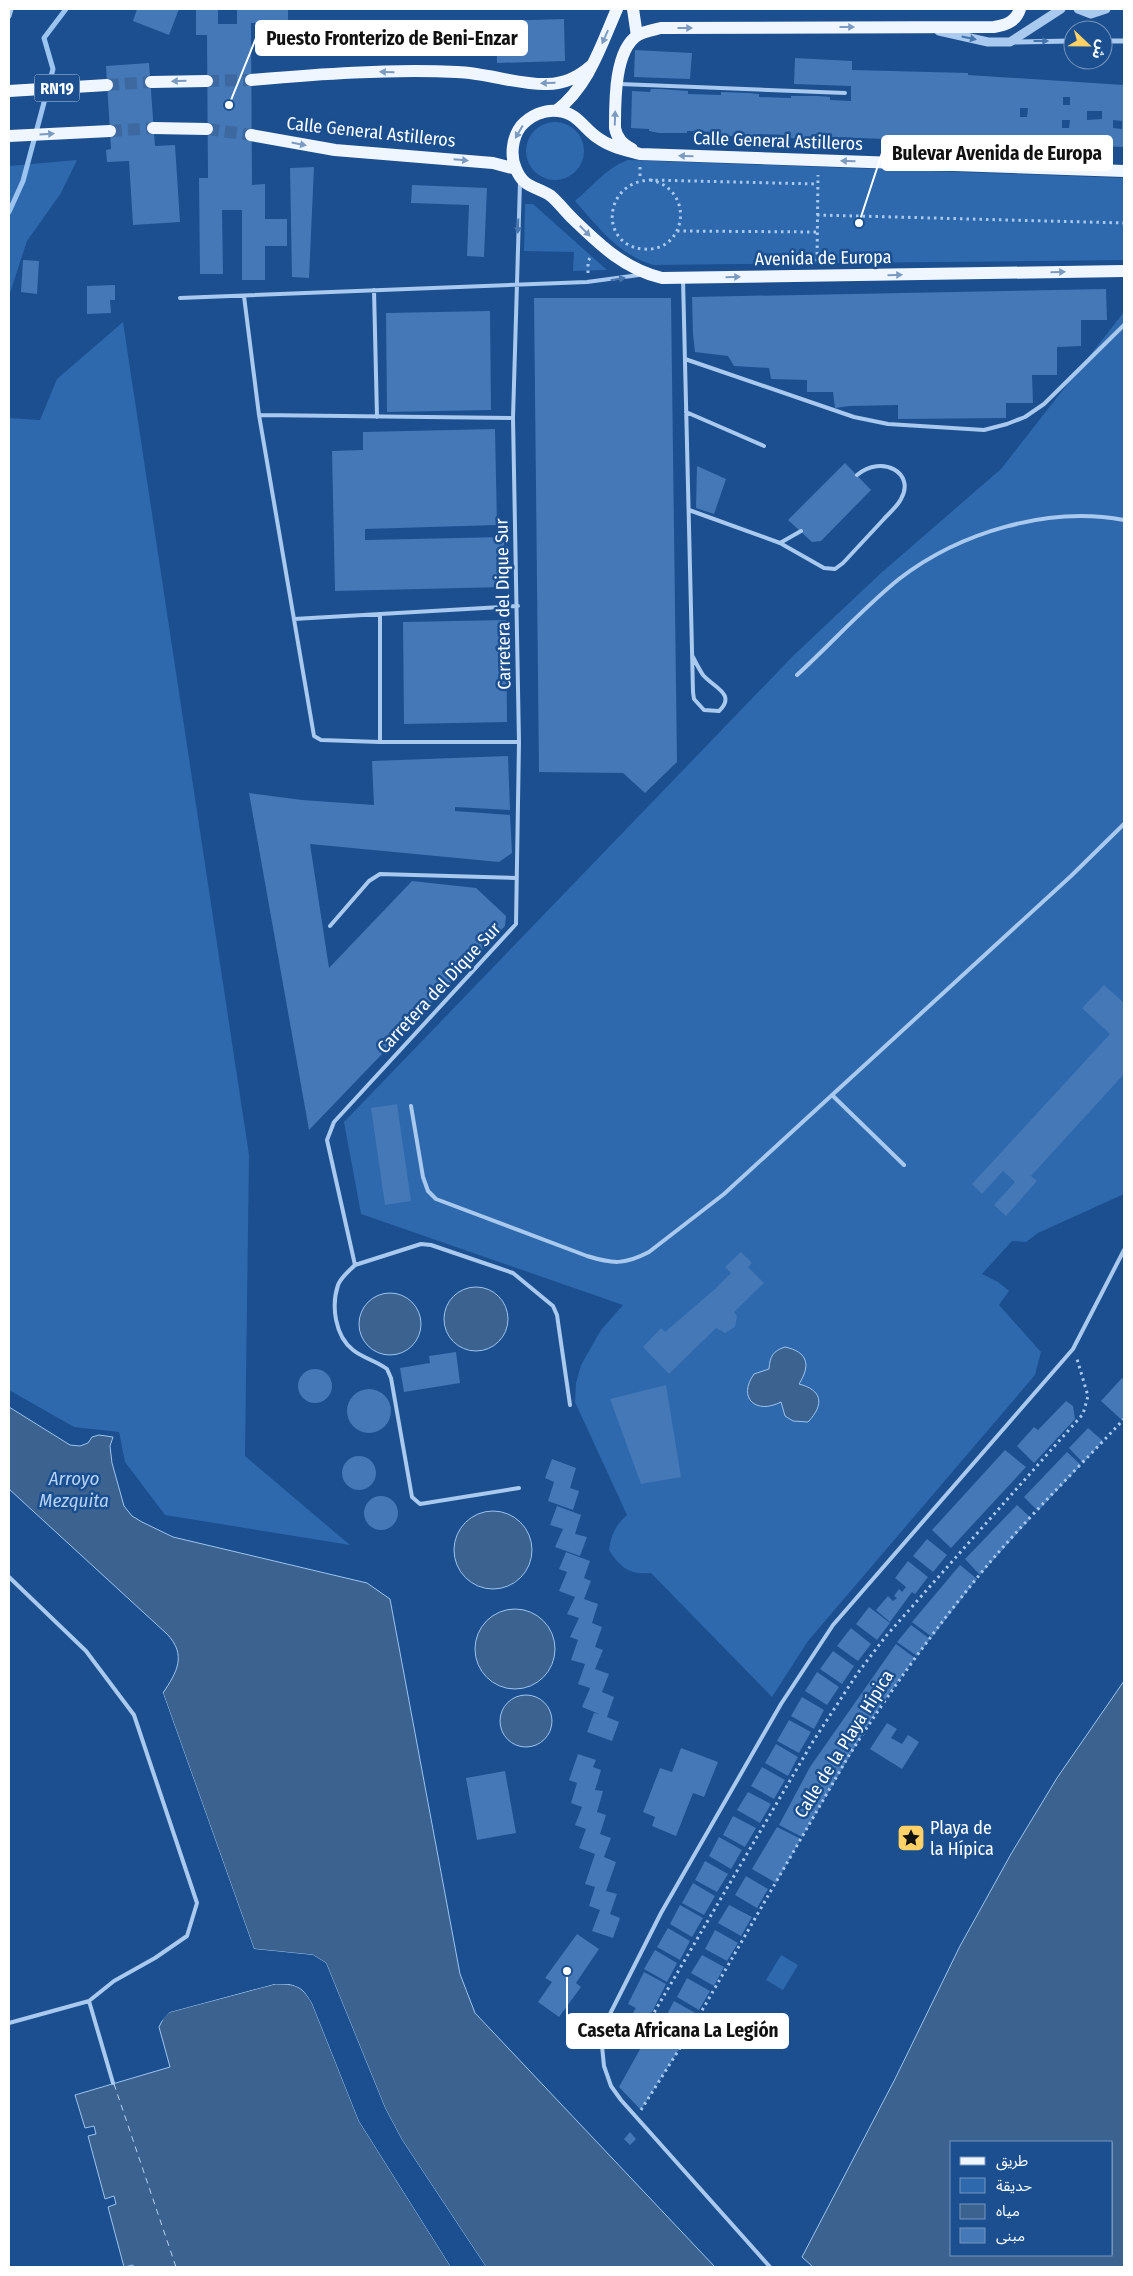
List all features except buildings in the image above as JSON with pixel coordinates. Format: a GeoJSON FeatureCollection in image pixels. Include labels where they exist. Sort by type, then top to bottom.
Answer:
{"type":"FeatureCollection","features":[{"type":"Feature","properties":{"kind":"main road"},"geometry":{"type":"LineString","coordinates":[[518,173],[512,148],[520,128],[536,115],[556,111],[578,91],[617,9]]}},
{"type":"Feature","properties":{"kind":"main road"},"geometry":{"type":"LineString","coordinates":[[633,9],[637,36]]}},
{"type":"Feature","properties":{"kind":"main road"},"geometry":{"type":"LineString","coordinates":[[640,154],[623,144],[616,135],[615,116],[621,60],[628,46],[637,36],[661,28],[994,27],[1009,23],[1015,18],[1020,9]]}},
{"type":"Feature","properties":{"kind":"main road"},"geometry":{"type":"LineString","coordinates":[[251,80],[337,72],[457,72],[489,74],[548,84],[573,78],[584,73],[592,65]]}},
{"type":"Feature","properties":{"kind":"main road"},"geometry":{"type":"LineString","coordinates":[[151,82],[207,80]]}},
{"type":"Feature","properties":{"kind":"main road","name":"RN19"},"geometry":{"type":"LineString","coordinates":[[11,91],[104,85]]}},
{"type":"Feature","properties":{"kind":"main road","name":"Calle General Astilleros"},"geometry":{"type":"LineString","coordinates":[[556,111],[574,116],[606,143],[640,154],[1124,171]]}},
{"type":"Feature","properties":{"kind":"main road"},"geometry":{"type":"LineString","coordinates":[[153,128],[208,129]]}},
{"type":"Feature","properties":{"kind":"main road"},"geometry":{"type":"LineString","coordinates":[[9,136],[110,131]]}},
{"type":"Feature","properties":{"kind":"main road","name":"Calle General Astilleros"},"geometry":{"type":"LineString","coordinates":[[251,135],[336,150],[493,163],[518,173]]}},
{"type":"Feature","properties":{"kind":"main road","name":"Avenida de Europa"},"geometry":{"type":"LineString","coordinates":[[518,173],[534,189],[551,196],[598,244],[631,267],[646,274],[662,278],[1124,271]]}},
{"type":"Feature","properties":{"kind":"street"},"geometry":{"type":"LineString","coordinates":[[9,16],[11,9]]}},
{"type":"Feature","properties":{"kind":"street"},"geometry":{"type":"LineString","coordinates":[[1010,42],[1061,9]]}},
{"type":"Feature","properties":{"kind":"street"},"geometry":{"type":"LineString","coordinates":[[1078,9],[1091,14],[1106,9]]}},
{"type":"Feature","properties":{"kind":"street"},"geometry":{"type":"LineString","coordinates":[[922,27],[988,42],[1063,41]]}},
{"type":"Feature","properties":{"kind":"lane"},"geometry":{"type":"LineString","coordinates":[[618,84],[845,93]]}},
{"type":"Feature","properties":{"kind":"lane","name":"Carretera del Dique Sur"},"geometry":{"type":"LineString","coordinates":[[355,1264],[328,1150],[327,1140],[330,1130],[334,1122],[512,930],[516,917],[519,742],[518,606],[513,418],[518,173]]}},
{"type":"Feature","properties":{"kind":"lane"},"geometry":{"type":"LineString","coordinates":[[180,298],[587,282],[646,274]]}},
{"type":"Feature","properties":{"kind":"lane"},"geometry":{"type":"LineString","coordinates":[[684,278],[686,412],[694,699],[704,710],[719,711],[724,706],[726,699],[724,693],[703,675],[693,657]]}},
{"type":"Feature","properties":{"kind":"lane"},"geometry":{"type":"LineString","coordinates":[[374,290],[377,417]]}},
{"type":"Feature","properties":{"kind":"lane"},"geometry":{"type":"LineString","coordinates":[[244,296],[259,415],[314,736],[320,740],[380,742],[519,742]]}},
{"type":"Feature","properties":{"kind":"lane"},"geometry":{"type":"LineString","coordinates":[[685,360],[854,417],[888,424],[956,430],[984,430],[1007,424],[1025,416],[1044,404],[1124,324]]}},
{"type":"Feature","properties":{"kind":"lane"},"geometry":{"type":"LineString","coordinates":[[686,412],[764,446]]}},
{"type":"Feature","properties":{"kind":"lane"},"geometry":{"type":"LineString","coordinates":[[259,415],[513,418]]}},
{"type":"Feature","properties":{"kind":"lane"},"geometry":{"type":"LineString","coordinates":[[689,510],[780,543],[824,568],[835,569],[840,566],[902,498],[903,480],[898,473],[882,465],[873,466],[857,475]]}},
{"type":"Feature","properties":{"kind":"lane"},"geometry":{"type":"LineString","coordinates":[[797,675],[889,588],[920,565],[942,552],[1016,524],[1036,519],[1086,516],[1124,520]]}},
{"type":"Feature","properties":{"kind":"lane"},"geometry":{"type":"LineString","coordinates":[[780,543],[801,531]]}},
{"type":"Feature","properties":{"kind":"lane"},"geometry":{"type":"LineString","coordinates":[[294,619],[518,606]]}},
{"type":"Feature","properties":{"kind":"lane"},"geometry":{"type":"LineString","coordinates":[[380,614],[380,742]]}},
{"type":"Feature","properties":{"kind":"lane"},"geometry":{"type":"LineString","coordinates":[[411,1106],[423,1177],[428,1191],[436,1199],[606,1262],[620,1263],[649,1252],[717,1200],[833,1096],[1071,876],[1124,824]]}},
{"type":"Feature","properties":{"kind":"lane"},"geometry":{"type":"LineString","coordinates":[[330,926],[369,881],[380,874],[516,878]]}},
{"type":"Feature","properties":{"kind":"lane"},"geometry":{"type":"LineString","coordinates":[[833,1096],[904,1165]]}},
{"type":"Feature","properties":{"kind":"lane"},"geometry":{"type":"LineString","coordinates":[[519,1488],[420,1504],[414,1500],[391,1378],[387,1369],[353,1351],[344,1341],[337,1326],[334,1309],[339,1284],[355,1264],[421,1244],[502,1268],[522,1278],[547,1299],[558,1315],[570,1405]]}},
{"type":"Feature","properties":{"kind":"lane"},"geometry":{"type":"LineString","coordinates":[[770,2267],[636,2119],[611,2086],[604,2066],[602,2046],[605,2025],[661,1913],[781,1704],[820,1643],[833,1625],[1073,1348],[1124,1250]]}},
{"type":"Feature","properties":{"kind":"lane"},"geometry":{"type":"LineString","coordinates":[[9,1577],[86,1651],[134,1715],[197,1903],[187,1936],[155,1958],[114,1981],[89,2000],[9,2023]]}},
{"type":"Feature","properties":{"kind":"lane"},"geometry":{"type":"LineString","coordinates":[[89,2000],[113,2083]]}},
{"type":"Feature","properties":{"kind":"path"},"geometry":{"type":"LineString","coordinates":[[818,160],[818,276]]}},
{"type":"Feature","properties":{"kind":"path"},"geometry":{"type":"LineString","coordinates":[[650,180],[664,184],[675,195],[681,216],[677,231],[666,243],[645,249],[630,245],[615,228],[612,210],[618,194],[634,182],[650,180],[817,184]]}},
{"type":"Feature","properties":{"kind":"path"},"geometry":{"type":"LineString","coordinates":[[817,215],[1124,222]]}},
{"type":"Feature","properties":{"kind":"path"},"geometry":{"type":"LineString","coordinates":[[677,231],[818,232]]}},
{"type":"Feature","properties":{"kind":"path"},"geometry":{"type":"LineString","coordinates":[[610,2012],[628,2022],[640,2022],[652,2016],[812,1743],[857,1674],[886,1636],[1083,1414],[1088,1396],[1073,1348]]}},
{"type":"Feature","properties":{"kind":"path","name":"Calle de la Playa Hípica"},"geometry":{"type":"LineString","coordinates":[[636,2119],[685,2040],[872,1718],[908,1667],[992,1560],[1124,1419]]}},
{"type":"Feature","properties":{"kind":"green space"},"geometry":{"type":"Polygon","coordinates":[[[555,122],[566,124],[579,135],[584,151],[582,162],[571,175],[555,180],[544,178],[531,167],[526,151],[528,140],[539,127],[555,122]]]}},
{"type":"Feature","properties":{"kind":"green space"},"geometry":{"type":"Polygon","coordinates":[[[77,160],[61,193],[27,241],[9,296],[9,166],[77,160]]]}},
{"type":"Feature","properties":{"kind":"green space"},"geometry":{"type":"Polygon","coordinates":[[[628,160],[1124,178],[1124,260],[653,265],[619,247],[575,201],[606,173],[628,160]]]}},
{"type":"Feature","properties":{"kind":"green space"},"geometry":{"type":"Polygon","coordinates":[[[525,204],[533,204],[607,270],[573,271],[574,252],[524,251],[525,204]]]}},
{"type":"Feature","properties":{"kind":"green space"},"geometry":{"type":"Polygon","coordinates":[[[1124,312],[1124,1194],[1038,1233],[1026,1242],[1012,1241],[982,1274],[998,1282],[1009,1291],[999,1305],[1041,1352],[1035,1375],[808,1641],[772,1697],[651,1573],[637,1573],[626,1569],[609,1550],[614,1531],[627,1515],[575,1402],[576,1383],[581,1365],[601,1330],[623,1305],[361,1214],[344,1122],[793,656],[881,573],[1001,469],[1124,312]]]}},
{"type":"Feature","properties":{"kind":"green space"},"geometry":{"type":"Polygon","coordinates":[[[123,322],[249,1155],[245,1456],[350,1545],[165,1515],[125,1462],[119,1432],[74,1427],[9,1390],[9,418],[40,420],[57,379],[123,322]]]}},
{"type":"Feature","properties":{"kind":"green space"},"geometry":{"type":"Polygon","coordinates":[[[781,1955],[798,1965],[783,1990],[766,1980],[781,1955]]]}},
{"type":"Feature","properties":{"kind":"water"},"geometry":{"type":"Polygon","coordinates":[[[476,1287],[494,1292],[499,1296],[503,1301],[508,1319],[503,1337],[499,1342],[494,1346],[476,1351],[458,1346],[453,1342],[449,1337],[444,1319],[449,1301],[453,1296],[458,1292],[476,1287]]]}},
{"type":"Feature","properties":{"kind":"water"},"geometry":{"type":"Polygon","coordinates":[[[390,1293],[402,1296],[412,1302],[418,1312],[421,1324],[418,1336],[412,1346],[402,1352],[390,1355],[378,1352],[368,1346],[362,1336],[359,1324],[362,1312],[368,1302],[378,1296],[390,1293]]]}},
{"type":"Feature","properties":{"kind":"water"},"geometry":{"type":"Polygon","coordinates":[[[785,1347],[799,1352],[803,1356],[806,1365],[799,1384],[813,1390],[818,1398],[819,1404],[817,1409],[808,1422],[793,1421],[785,1416],[781,1402],[772,1406],[757,1405],[748,1397],[749,1383],[754,1374],[769,1369],[773,1355],[785,1347]]]}},
{"type":"Feature","properties":{"kind":"water"},"geometry":{"type":"Polygon","coordinates":[[[9,1407],[70,1445],[80,1446],[88,1443],[92,1437],[99,1435],[113,1437],[110,1446],[112,1463],[124,1506],[132,1516],[142,1522],[173,1537],[367,1583],[390,1599],[460,1974],[475,2013],[715,2267],[486,2267],[402,2140],[385,2108],[326,1963],[313,1955],[254,1949],[163,1693],[176,1671],[178,1664],[177,1649],[167,1634],[9,1489],[9,1407]]]}},
{"type":"Feature","properties":{"kind":"water"},"geometry":{"type":"Polygon","coordinates":[[[493,1511],[508,1514],[520,1523],[529,1535],[532,1550],[529,1565],[520,1577],[508,1586],[493,1589],[478,1586],[466,1577],[457,1565],[454,1550],[457,1535],[466,1523],[478,1514],[493,1511]]]}},
{"type":"Feature","properties":{"kind":"water"},"geometry":{"type":"Polygon","coordinates":[[[515,1609],[530,1612],[543,1621],[552,1634],[555,1649],[552,1664],[543,1677],[530,1686],[515,1689],[500,1686],[487,1677],[478,1664],[475,1649],[478,1634],[487,1621],[500,1612],[515,1609]]]}},
{"type":"Feature","properties":{"kind":"water"},"geometry":{"type":"Polygon","coordinates":[[[1124,1681],[1124,2267],[813,2267],[802,2257],[895,2079],[960,1946],[1011,1854],[1057,1778],[1124,1681]]]}},
{"type":"Feature","properties":{"kind":"water"},"geometry":{"type":"Polygon","coordinates":[[[521,1695],[531,1695],[545,1702],[552,1716],[552,1726],[545,1740],[531,1747],[521,1747],[511,1743],[504,1736],[500,1726],[500,1716],[504,1706],[511,1699],[521,1695]]]}},
{"type":"Feature","properties":{"kind":"water"},"geometry":{"type":"Polygon","coordinates":[[[275,1984],[288,1984],[301,1989],[312,2003],[359,2121],[451,2267],[134,2267],[133,2265],[124,2267],[108,2207],[116,2204],[114,2196],[105,2199],[88,2136],[96,2134],[94,2126],[85,2128],[75,2095],[170,2067],[159,2027],[163,2019],[170,2012],[275,1984]]]}},
{"type":"Feature","properties":{"kind":"pier"},"geometry":{"type":"Polygon","coordinates":[[[161,1692],[163,1693],[254,1949],[313,1955],[326,1963],[385,2108],[402,2140],[486,2267],[483,2267],[400,2141],[382,2109],[324,1965],[312,1957],[252,1951],[161,1692]]]}},
{"type":"Feature","properties":{"kind":"pier"},"geometry":{"type":"Polygon","coordinates":[[[291,1981],[305,1988],[314,2001],[361,2120],[453,2267],[451,2267],[359,2121],[312,2003],[303,1989],[291,1984],[274,1984],[170,2012],[156,2027],[161,2017],[169,2010],[274,1982],[291,1981]]]}},
{"type":"Feature","properties":{"kind":"waterway","name":"Arroyo Mezquita"},"geometry":{"type":"LineString","coordinates":[[9,212],[23,181],[53,69],[44,38],[66,9]]}},
{"type":"Feature","properties":{"kind":"ferry route"},"geometry":{"type":"LineString","coordinates":[[114,2084],[176,2267]]}},
{"type":"Feature","properties":{"kind":"tunnel"},"geometry":{"type":"LineString","coordinates":[[207,81],[251,80]]}},
{"type":"Feature","properties":{"kind":"tunnel"},"geometry":{"type":"LineString","coordinates":[[107,85],[151,82]]}},
{"type":"Feature","properties":{"kind":"tunnel"},"geometry":{"type":"LineString","coordinates":[[110,131],[153,128]]}},
{"type":"Feature","properties":{"kind":"tunnel"},"geometry":{"type":"LineString","coordinates":[[207,129],[251,135]]}},
{"type":"Feature","properties":{"kind":"place","name":"Puesto Fronterizo de Beni-Enzar"},"geometry":{"type":"Point","coordinates":[229,105]}},
{"type":"Feature","properties":{"kind":"place","name":"Bulevar Avenida de Europa"},"geometry":{"type":"Point","coordinates":[859,223]}},
{"type":"Feature","properties":{"kind":"place","name":"Playa de la Hípica"},"geometry":{"type":"Point","coordinates":[911,1838]}},
{"type":"Feature","properties":{"kind":"place","name":"Caseta Africana La Legión"},"geometry":{"type":"Point","coordinates":[567,1971]}}]}
